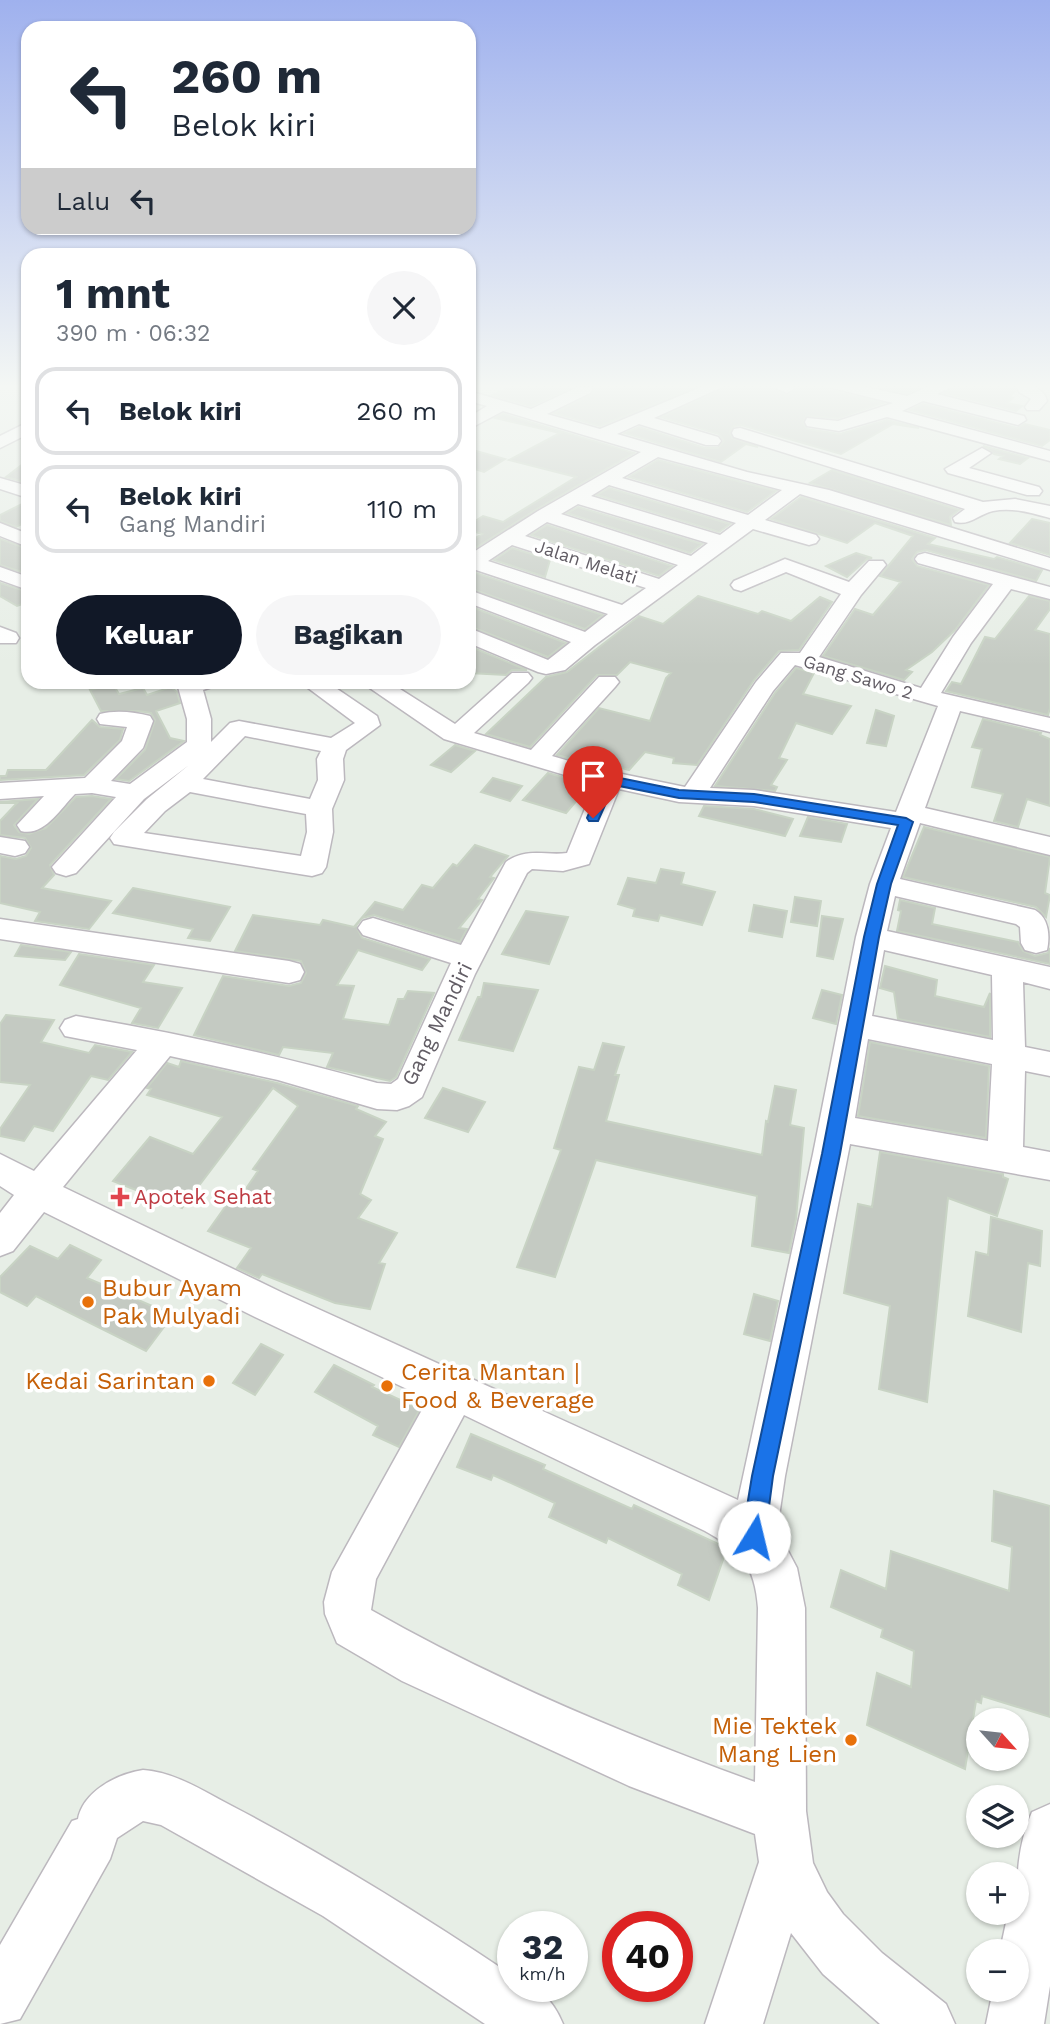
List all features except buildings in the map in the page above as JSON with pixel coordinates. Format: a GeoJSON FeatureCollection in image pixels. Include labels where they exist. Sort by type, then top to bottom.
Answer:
{"type":"FeatureCollection","features":[{"type":"Feature","properties":{"kind":"street"},"geometry":{"type":"LineString","coordinates":[[476,560],[610,477]]}},
{"type":"Feature","properties":{"kind":"street"},"geometry":{"type":"LineString","coordinates":[[642,489],[663,477]]}},
{"type":"Feature","properties":{"kind":"street"},"geometry":{"type":"LineString","coordinates":[[757,477],[1050,564]]}},
{"type":"Feature","properties":{"kind":"street"},"geometry":{"type":"LineString","coordinates":[[825,491],[847,477]]}},
{"type":"Feature","properties":{"kind":"street"},"geometry":{"type":"LineString","coordinates":[[885,477],[979,507],[1015,503],[1050,512]]}},
{"type":"Feature","properties":{"kind":"street"},"geometry":{"type":"LineString","coordinates":[[992,477],[1041,487]]}},
{"type":"Feature","properties":{"kind":"street"},"geometry":{"type":"LineString","coordinates":[[607,479],[809,539]]}},
{"type":"Feature","properties":{"kind":"street"},"geometry":{"type":"LineString","coordinates":[[0,483],[21,489]]}},
{"type":"Feature","properties":{"kind":"street"},"geometry":{"type":"LineString","coordinates":[[878,507],[910,486]]}},
{"type":"Feature","properties":{"kind":"street"},"geometry":{"type":"LineString","coordinates":[[1015,503],[1041,487]]}},
{"type":"Feature","properties":{"kind":"street"},"geometry":{"type":"LineString","coordinates":[[476,638],[546,667],[557,665],[587,640],[797,488]]}},
{"type":"Feature","properties":{"kind":"street"},"geometry":{"type":"LineString","coordinates":[[576,498],[724,542]]}},
{"type":"Feature","properties":{"kind":"street"},"geometry":{"type":"LineString","coordinates":[[778,503],[803,510]]}},
{"type":"Feature","properties":{"kind":"street"},"geometry":{"type":"LineString","coordinates":[[941,532],[979,507]]}},
{"type":"Feature","properties":{"kind":"street"},"geometry":{"type":"LineString","coordinates":[[545,515],[693,563]]}},
{"type":"Feature","properties":{"kind":"street","name":"Jalan Melati"},"geometry":{"type":"LineString","coordinates":[[511,538],[661,586]]}},
{"type":"Feature","properties":{"kind":"street"},"geometry":{"type":"LineString","coordinates":[[925,559],[1050,593]]}},
{"type":"Feature","properties":{"kind":"street"},"geometry":{"type":"LineString","coordinates":[[476,565],[625,612]]}},
{"type":"Feature","properties":{"kind":"street"},"geometry":{"type":"LineString","coordinates":[[741,585],[785,565],[853,591]]}},
{"type":"Feature","properties":{"kind":"street"},"geometry":{"type":"LineString","coordinates":[[806,660],[853,591],[876,565]]}},
{"type":"Feature","properties":{"kind":"street"},"geometry":{"type":"LineString","coordinates":[[0,573],[21,581]]}},
{"type":"Feature","properties":{"kind":"street"},"geometry":{"type":"LineString","coordinates":[[754,1537],[762,1476],[884,884],[927,773],[939,700],[961,642],[1006,581]]}},
{"type":"Feature","properties":{"kind":"street"},"geometry":{"type":"LineString","coordinates":[[476,599],[587,640]]}},
{"type":"Feature","properties":{"kind":"street","name":"Gang Sawo 2"},"geometry":{"type":"LineString","coordinates":[[692,795],[785,660],[793,658],[939,700],[1050,725]]}},
{"type":"Feature","properties":{"kind":"street"},"geometry":{"type":"LineString","coordinates":[[457,735],[520,678]]}},
{"type":"Feature","properties":{"kind":"street"},"geometry":{"type":"LineString","coordinates":[[535,760],[607,682]]}},
{"type":"Feature","properties":{"kind":"street"},"geometry":{"type":"LineString","coordinates":[[66,867],[135,793],[199,745],[195,689]]}},
{"type":"Feature","properties":{"kind":"street"},"geometry":{"type":"LineString","coordinates":[[321,689],[368,721],[368,725],[335,746],[330,759],[331,780],[319,809],[320,832],[312,867],[124,838],[156,805],[185,783],[239,728],[335,746]]}},
{"type":"Feature","properties":{"kind":"street"},"geometry":{"type":"LineString","coordinates":[[382,689],[439,727],[457,735],[610,780],[692,795],[754,798],[908,817],[1050,846]]}},
{"type":"Feature","properties":{"kind":"street"},"geometry":{"type":"LineString","coordinates":[[30,825],[134,743],[141,720],[109,719]]}},
{"type":"Feature","properties":{"kind":"street","name":"Gang Mandiri"},"geometry":{"type":"LineString","coordinates":[[76,1028],[163,1042],[278,1068],[377,1096],[397,1097],[410,1088],[415,1079],[468,958],[519,864],[530,860],[566,863],[579,858],[610,780]]}},
{"type":"Feature","properties":{"kind":"street"},"geometry":{"type":"LineString","coordinates":[[185,783],[319,809]]}},
{"type":"Feature","properties":{"kind":"street"},"geometry":{"type":"LineString","coordinates":[[0,791],[79,786],[135,793]]}},
{"type":"Feature","properties":{"kind":"street"},"geometry":{"type":"LineString","coordinates":[[884,884],[1025,917],[1034,922],[1036,943]]}},
{"type":"Feature","properties":{"kind":"street"},"geometry":{"type":"LineString","coordinates":[[373,928],[468,958]]}},
{"type":"Feature","properties":{"kind":"street"},"geometry":{"type":"LineString","coordinates":[[0,929],[289,972]]}},
{"type":"Feature","properties":{"kind":"street"},"geometry":{"type":"LineString","coordinates":[[871,937],[1050,978]]}},
{"type":"Feature","properties":{"kind":"street"},"geometry":{"type":"LineString","coordinates":[[1005,1158],[1009,1055],[1007,968]]}},
{"type":"Feature","properties":{"kind":"street"},"geometry":{"type":"LineString","coordinates":[[854,1024],[1050,1064]]}},
{"type":"Feature","properties":{"kind":"street"},"geometry":{"type":"LineString","coordinates":[[0,1240],[163,1042]]}},
{"type":"Feature","properties":{"kind":"street"},"geometry":{"type":"LineString","coordinates":[[835,1128],[1050,1166]]}},
{"type":"Feature","properties":{"kind":"street"},"geometry":{"type":"LineString","coordinates":[[0,1168],[38,1192],[220,1282],[716,1513],[754,1537],[766,1551],[779,1588],[782,1634],[779,1705],[783,1840],[794,1884],[814,1919],[844,1955],[883,1992],[926,2024]]}},
{"type":"Feature","properties":{"kind":"street"},"geometry":{"type":"LineString","coordinates":[[456,1390],[355,1572],[347,1602],[348,1614],[354,1626],[419,1664],[647,1768],[783,1840]]}},
{"type":"Feature","properties":{"kind":"street"},"geometry":{"type":"LineString","coordinates":[[0,1999],[97,1829],[134,1796],[148,1796],[166,1800],[258,1848],[429,1953],[534,2024]]}},
{"type":"Feature","properties":{"kind":"street"},"geometry":{"type":"LineString","coordinates":[[1014,2024],[1050,1830]]}},
{"type":"Feature","properties":{"kind":"street"},"geometry":{"type":"LineString","coordinates":[[734,2024],[783,1840]]}},
{"type":"Feature","properties":{"kind":"place","name":"Apotek Sehat"},"geometry":{"type":"Point","coordinates":[120,1197]}},
{"type":"Feature","properties":{"kind":"place","name":"Bubur Ayam Pak Mulyadi"},"geometry":{"type":"Point","coordinates":[88,1302]}},
{"type":"Feature","properties":{"kind":"place","name":"Kedai Sarintan"},"geometry":{"type":"Point","coordinates":[209,1381]}},
{"type":"Feature","properties":{"kind":"place","name":"Cerita Mantan | Food & Beverage"},"geometry":{"type":"Point","coordinates":[387,1386]}},
{"type":"Feature","properties":{"kind":"place","name":"Mie Tektek Mang Lien"},"geometry":{"type":"Point","coordinates":[851,1740]}},
{"type":"Feature","properties":{"kind":"route"},"geometry":{"type":"LineString","coordinates":[[593,818],[610,780],[679,794],[754,798],[906,822],[884,884],[871,937],[831,1154],[762,1476],[754,1537]]}}]}
